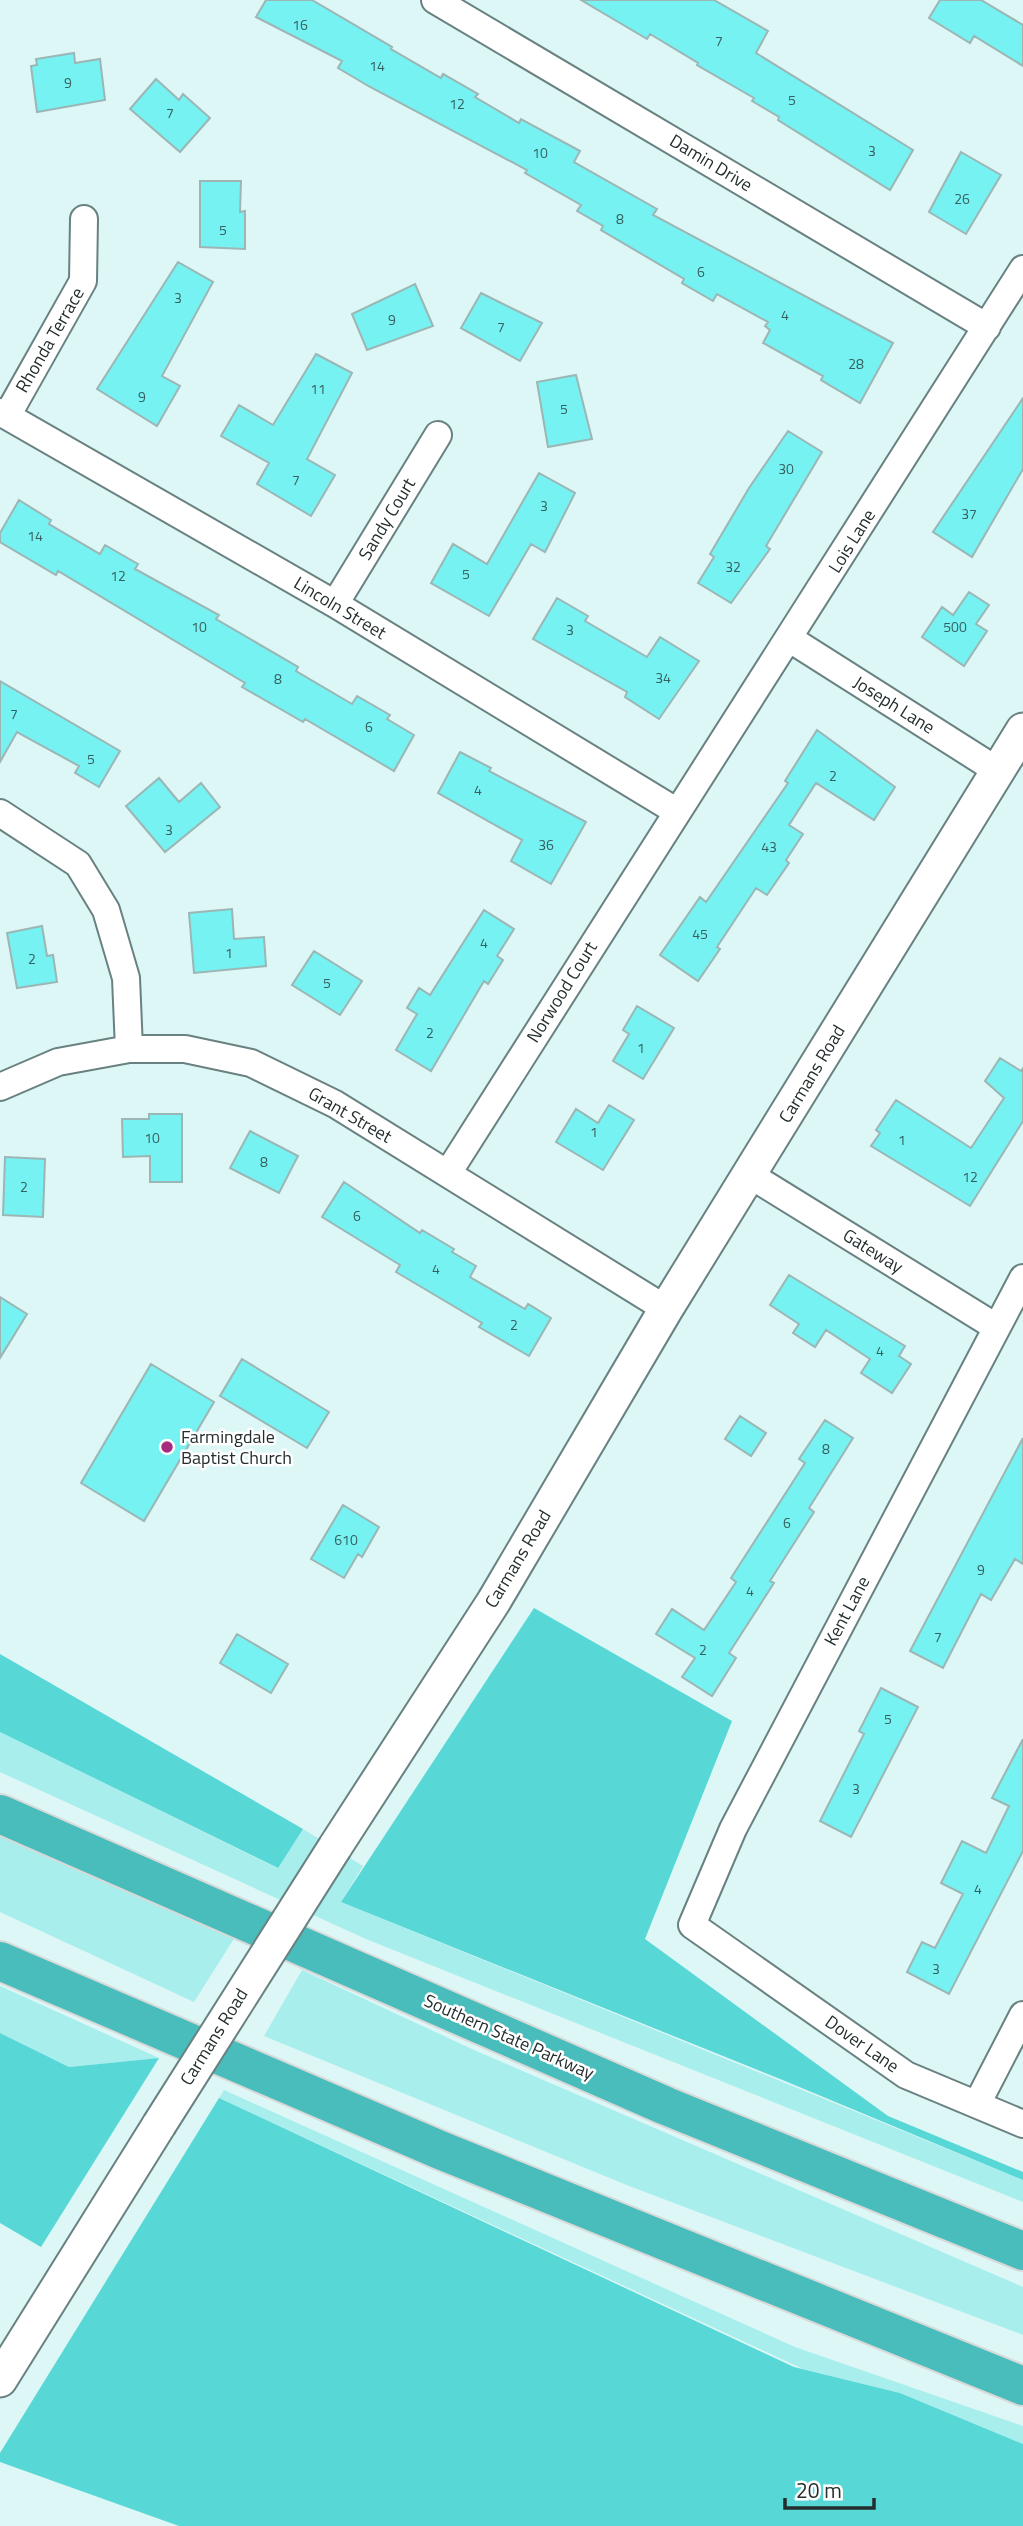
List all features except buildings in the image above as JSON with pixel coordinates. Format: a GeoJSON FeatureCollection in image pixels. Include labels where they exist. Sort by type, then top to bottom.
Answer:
{"type":"FeatureCollection","features":[{"type":"Feature","properties":{"kind":"highway","name":"Southern State Parkway"},"geometry":{"type":"LineString","coordinates":[[0,1814],[666,2106],[1023,2250]]}},
{"type":"Feature","properties":{"kind":"highway"},"geometry":{"type":"LineString","coordinates":[[0,1961],[440,2150],[1023,2386]]}},
{"type":"Feature","properties":{"kind":"street","name":"Damin Drive"},"geometry":{"type":"LineString","coordinates":[[435,0],[987,327]]}},
{"type":"Feature","properties":{"kind":"street","name":"Rhonda Terrace"},"geometry":{"type":"LineString","coordinates":[[3,414],[83,281],[84,219]]}},
{"type":"Feature","properties":{"kind":"street","name":"Lois Lane"},"geometry":{"type":"LineString","coordinates":[[676,811],[790,639],[1023,269]]}},
{"type":"Feature","properties":{"kind":"street","name":"Lincoln Street"},"geometry":{"type":"LineString","coordinates":[[3,414],[335,604],[676,811]]}},
{"type":"Feature","properties":{"kind":"street","name":"Sandy Court"},"geometry":{"type":"LineString","coordinates":[[335,604],[438,435]]}},
{"type":"Feature","properties":{"kind":"street","name":"Joseph Lane"},"geometry":{"type":"LineString","coordinates":[[790,639],[998,771]]}},
{"type":"Feature","properties":{"kind":"street","name":"Carmans Road"},"geometry":{"type":"LineString","coordinates":[[0,2380],[335,1847],[494,1601],[666,1309],[1023,730]]}},
{"type":"Feature","properties":{"kind":"street","name":"Norwood Court"},"geometry":{"type":"LineString","coordinates":[[448,1173],[676,811]]}},
{"type":"Feature","properties":{"kind":"street"},"geometry":{"type":"LineString","coordinates":[[0,813],[43,838],[78,864],[106,909],[126,978],[129,1049]]}},
{"type":"Feature","properties":{"kind":"street","name":"Grant Street"},"geometry":{"type":"LineString","coordinates":[[0,1087],[58,1062],[129,1049],[185,1049],[251,1063],[335,1104],[666,1309]]}},
{"type":"Feature","properties":{"kind":"street","name":"Gateway"},"geometry":{"type":"LineString","coordinates":[[750,1175],[996,1326]]}},
{"type":"Feature","properties":{"kind":"street","name":"Kent Lane"},"geometry":{"type":"LineString","coordinates":[[714,1940],[692,1924],[733,1829],[1023,1278]]}},
{"type":"Feature","properties":{"kind":"street","name":"Dover Lane"},"geometry":{"type":"LineString","coordinates":[[714,1940],[906,2076],[1023,2124]]}},
{"type":"Feature","properties":{"kind":"street"},"geometry":{"type":"LineString","coordinates":[[976,2104],[1023,2015]]}},
{"type":"Feature","properties":{"kind":"shaded area"},"geometry":{"type":"Polygon","coordinates":[[[534,1608],[732,1721],[645,1939],[888,2116],[1023,2172],[1023,2180],[341,1902],[534,1608]]]}},
{"type":"Feature","properties":{"kind":"shaded area"},"geometry":{"type":"Polygon","coordinates":[[[0,1654],[303,1829],[278,1868],[0,1732],[0,1654]]]}},
{"type":"Feature","properties":{"kind":"shaded area"},"geometry":{"type":"Polygon","coordinates":[[[0,1732],[277,1868],[303,1829],[363,1866],[341,1902],[1023,2180],[1023,2202],[366,1939],[0,1772],[0,1732]]]}},
{"type":"Feature","properties":{"kind":"shaded area"},"geometry":{"type":"Polygon","coordinates":[[[0,1834],[235,1937],[194,2002],[0,1912],[0,1834]]]}},
{"type":"Feature","properties":{"kind":"shaded area"},"geometry":{"type":"Polygon","coordinates":[[[302,1970],[474,2050],[1023,2287],[1023,2335],[629,2186],[264,2036],[302,1970]]]}},
{"type":"Feature","properties":{"kind":"shaded area"},"geometry":{"type":"Polygon","coordinates":[[[0,1986],[159,2058],[69,2067],[0,2033],[0,1986]]]}},
{"type":"Feature","properties":{"kind":"shaded area"},"geometry":{"type":"Polygon","coordinates":[[[0,2033],[69,2067],[159,2058],[41,2247],[0,2223],[0,2033]]]}},
{"type":"Feature","properties":{"kind":"shaded area"},"geometry":{"type":"Polygon","coordinates":[[[224,2090],[795,2347],[1023,2426],[1023,2444],[900,2393],[803,2369],[219,2098],[224,2090]]]}},
{"type":"Feature","properties":{"kind":"shaded area"},"geometry":{"type":"Polygon","coordinates":[[[219,2098],[794,2367],[900,2393],[1023,2444],[1023,2526],[179,2526],[0,2462],[0,2453],[219,2098]]]}},
{"type":"Feature","properties":{"kind":"place","name":"Farmingdale Baptist Church"},"geometry":{"type":"Point","coordinates":[167,1447]}}]}
